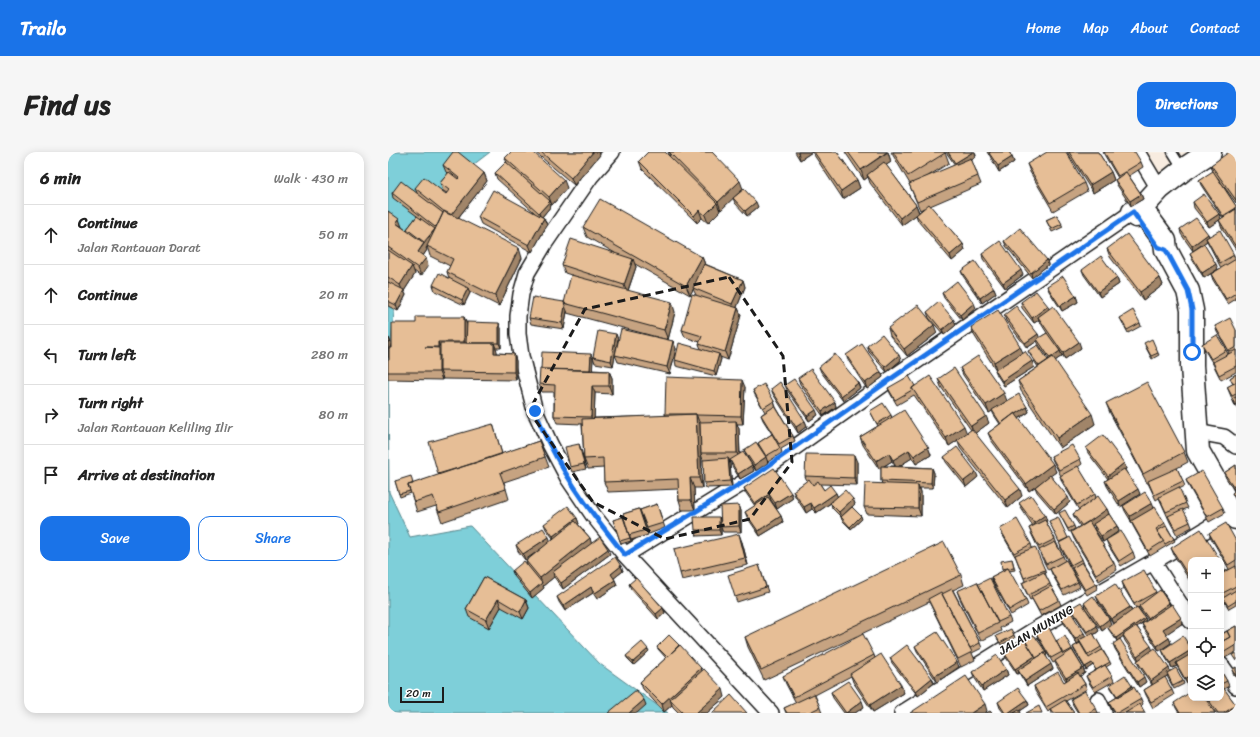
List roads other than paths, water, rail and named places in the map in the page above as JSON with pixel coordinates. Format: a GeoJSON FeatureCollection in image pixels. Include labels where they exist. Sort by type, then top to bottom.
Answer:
{"type":"FeatureCollection","features":[{"type":"Feature","properties":{"kind":"street"},"geometry":{"type":"LineString","coordinates":[[612,152],[591,176],[545,243],[528,273],[521,294],[518,316],[518,334],[521,356],[535,411],[568,478],[593,515],[625,555],[771,713]]}},
{"type":"Feature","properties":{"kind":"street"},"geometry":{"type":"LineString","coordinates":[[1137,152],[1159,189]]}},
{"type":"Feature","properties":{"kind":"street"},"geometry":{"type":"LineString","coordinates":[[625,555],[758,473],[895,376],[1137,210],[1159,189],[1178,161],[1210,152]]}},
{"type":"Feature","properties":{"kind":"street"},"geometry":{"type":"LineString","coordinates":[[1137,210],[1165,241],[1166,250],[1188,291],[1191,305],[1192,366],[1197,445],[1201,457],[1234,516]]}},
{"type":"Feature","properties":{"kind":"street"},"geometry":{"type":"LineString","coordinates":[[1197,432],[1224,437],[1236,446]]}},
{"type":"Feature","properties":{"kind":"street","name":"JALAN MUNING"},"geometry":{"type":"LineString","coordinates":[[902,713],[1030,632],[1234,516]]}},
{"type":"Feature","properties":{"kind":"street"},"geometry":{"type":"LineString","coordinates":[[1153,562],[1188,616]]}},
{"type":"Feature","properties":{"kind":"street"},"geometry":{"type":"LineString","coordinates":[[1224,669],[1236,686]]}},
{"type":"Feature","properties":{"kind":"water"},"geometry":{"type":"Polygon","coordinates":[[[388,152],[490,152],[447,185],[395,305],[388,377],[388,152]]]}},
{"type":"Feature","properties":{"kind":"water"},"geometry":{"type":"Polygon","coordinates":[[[388,377],[389,492],[410,537],[470,526],[600,664],[668,713],[388,713],[388,377]]]}}]}
